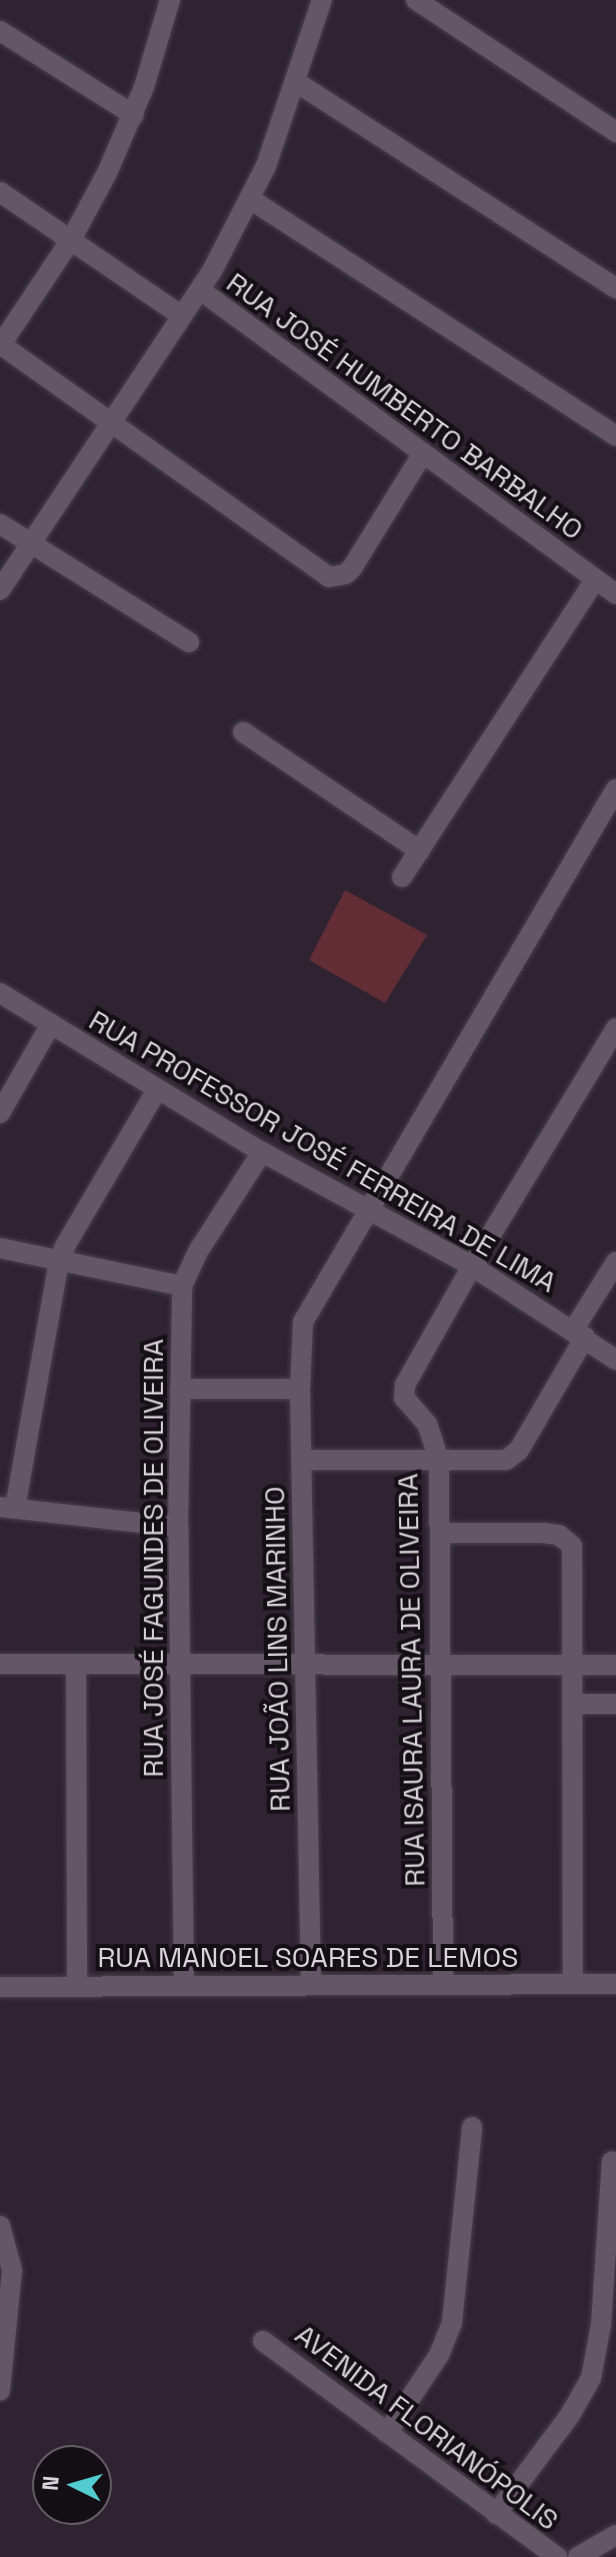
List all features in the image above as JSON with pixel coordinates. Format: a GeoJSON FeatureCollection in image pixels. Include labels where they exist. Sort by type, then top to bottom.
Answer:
{"type":"FeatureCollection","features":[{"type":"Feature","properties":{"kind":"street"},"geometry":{"type":"LineString","coordinates":[[170,0],[134,115],[72,238],[0,345],[111,420],[329,577],[346,574],[423,453]]}},
{"type":"Feature","properties":{"kind":"street"},"geometry":{"type":"LineString","coordinates":[[0,590],[200,290],[250,199],[266,166],[322,0]]}},
{"type":"Feature","properties":{"kind":"street"},"geometry":{"type":"LineString","coordinates":[[416,0],[616,132]]}},
{"type":"Feature","properties":{"kind":"street"},"geometry":{"type":"LineString","coordinates":[[0,31],[134,115]]}},
{"type":"Feature","properties":{"kind":"street"},"geometry":{"type":"LineString","coordinates":[[296,82],[616,288]]}},
{"type":"Feature","properties":{"kind":"street"},"geometry":{"type":"LineString","coordinates":[[0,192],[72,238],[182,316]]}},
{"type":"Feature","properties":{"kind":"street"},"geometry":{"type":"LineString","coordinates":[[250,199],[616,436]]}},
{"type":"Feature","properties":{"kind":"street","name":"RUA JOSÉ HUMBERTO BARBALHO"},"geometry":{"type":"LineString","coordinates":[[200,290],[616,594]]}},
{"type":"Feature","properties":{"kind":"street"},"geometry":{"type":"LineString","coordinates":[[0,524],[189,642]]}},
{"type":"Feature","properties":{"kind":"street"},"geometry":{"type":"LineString","coordinates":[[402,877],[595,580]]}},
{"type":"Feature","properties":{"kind":"street"},"geometry":{"type":"LineString","coordinates":[[243,732],[420,851]]}},
{"type":"Feature","properties":{"kind":"street"},"geometry":{"type":"LineString","coordinates":[[368,1208],[616,789]]}},
{"type":"Feature","properties":{"kind":"street","name":"RUA PROFESSOR JOSÉ FERREIRA DE LIMA"},"geometry":{"type":"LineString","coordinates":[[0,993],[262,1152],[472,1266],[616,1360]]}},
{"type":"Feature","properties":{"kind":"street"},"geometry":{"type":"LineString","coordinates":[[0,1113],[51,1024]]}},
{"type":"Feature","properties":{"kind":"street"},"geometry":{"type":"LineString","coordinates":[[616,1028],[472,1266],[405,1385],[404,1398],[427,1424],[439,1460],[506,1460],[519,1450],[616,1262]]}},
{"type":"Feature","properties":{"kind":"street"},"geometry":{"type":"LineString","coordinates":[[157,1090],[65,1246],[59,1262],[8,1508],[178,1527]]}},
{"type":"Feature","properties":{"kind":"street","name":"RUA JOSÉ FAGUNDES DE OLIVEIRA"},"geometry":{"type":"LineString","coordinates":[[184,1986],[178,1527],[182,1286],[199,1250],[262,1152]]}},
{"type":"Feature","properties":{"kind":"street","name":"RUA JOÃO LINS MARINHO"},"geometry":{"type":"LineString","coordinates":[[311,1985],[300,1389],[305,1312],[368,1208]]}},
{"type":"Feature","properties":{"kind":"street"},"geometry":{"type":"LineString","coordinates":[[0,1248],[182,1286]]}},
{"type":"Feature","properties":{"kind":"street"},"geometry":{"type":"LineString","coordinates":[[180,1389],[300,1389]]}},
{"type":"Feature","properties":{"kind":"street","name":"RUA ISAURA LAURA DE OLIVEIRA"},"geometry":{"type":"LineString","coordinates":[[302,1460],[439,1460],[443,1984]]}},
{"type":"Feature","properties":{"kind":"street"},"geometry":{"type":"LineString","coordinates":[[440,1533],[544,1533],[567,1540],[574,1556],[573,1984]]}},
{"type":"Feature","properties":{"kind":"street"},"geometry":{"type":"LineString","coordinates":[[0,1664],[616,1665]]}},
{"type":"Feature","properties":{"kind":"street"},"geometry":{"type":"LineString","coordinates":[[76,1665],[77,1987]]}},
{"type":"Feature","properties":{"kind":"street"},"geometry":{"type":"LineString","coordinates":[[574,1704],[616,1704]]}},
{"type":"Feature","properties":{"kind":"street","name":"RUA MANOEL SOARES DE LEMOS"},"geometry":{"type":"LineString","coordinates":[[0,1987],[616,1984]]}},
{"type":"Feature","properties":{"kind":"street"},"geometry":{"type":"LineString","coordinates":[[387,2433],[439,2355],[452,2322],[472,2127]]}},
{"type":"Feature","properties":{"kind":"street"},"geometry":{"type":"LineString","coordinates":[[496,2514],[570,2415],[591,2378],[601,2325],[612,2161]]}},
{"type":"Feature","properties":{"kind":"street"},"geometry":{"type":"LineString","coordinates":[[0,2226],[12,2270],[0,2390]]}},
{"type":"Feature","properties":{"kind":"street","name":"AVENIDA FLORIANÓPOLIS"},"geometry":{"type":"LineString","coordinates":[[263,2341],[557,2557]]}},
{"type":"Feature","properties":{"kind":"street","name":"AVENIDA FLORIANÓPOLIS"},"geometry":{"type":"LineString","coordinates":[[578,2557],[616,2535]]}},
{"type":"Feature","properties":{"kind":"shaded area"},"geometry":{"type":"Polygon","coordinates":[[[345,890],[427,935],[385,1003],[309,960],[345,890]]]}}]}
